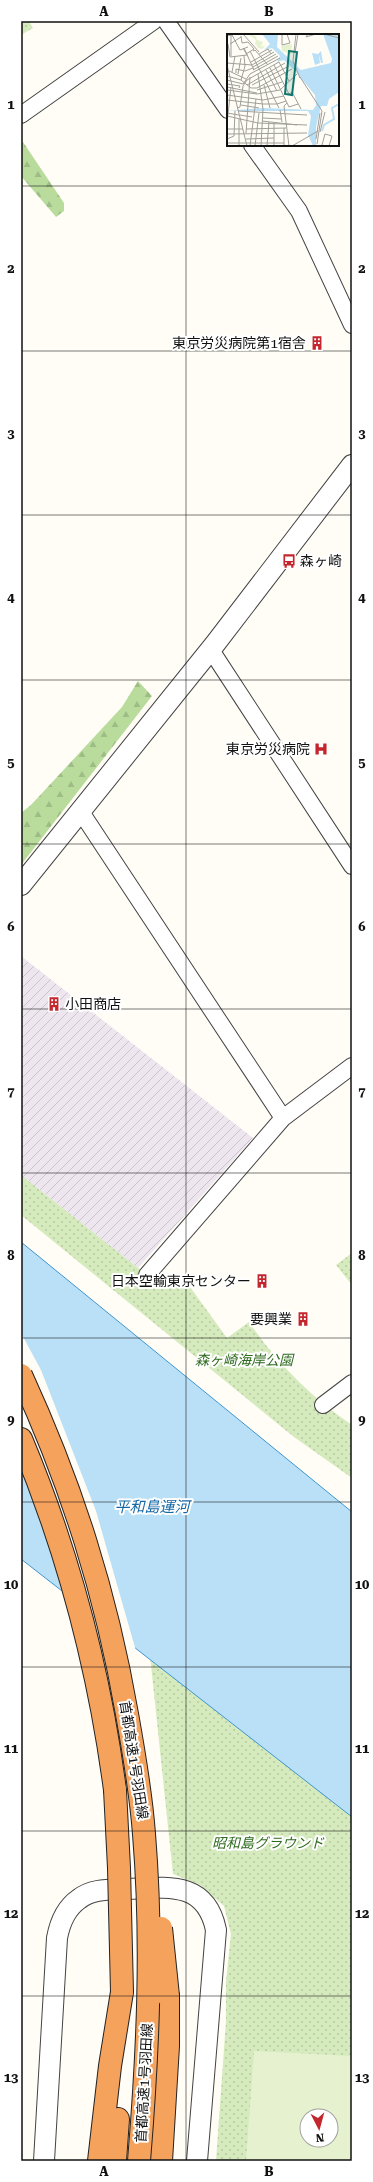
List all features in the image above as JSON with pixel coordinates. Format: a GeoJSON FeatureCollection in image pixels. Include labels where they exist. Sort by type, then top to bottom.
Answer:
{"type":"FeatureCollection","features":[{"type":"Feature","properties":{"kind":"highway","name":"首都高速1号羽田線"},"geometry":{"type":"LineString","coordinates":[[21,1375],[61,1466],[84,1532],[105,1604],[131,1735],[144,1832],[149,1963],[144,2093],[139,2161]]}},
{"type":"Feature","properties":{"kind":"highway","name":"首都高速1号羽田線"},"geometry":{"type":"LineString","coordinates":[[21,1439],[59,1541],[80,1613],[109,1745],[115,1790],[120,1868],[122,1992],[115,2161]]}},
{"type":"Feature","properties":{"kind":"highway"},"geometry":{"type":"LineString","coordinates":[[144,1832],[163,1942],[168,1996],[168,2046],[161,2161]]}},
{"type":"Feature","properties":{"kind":"highway"},"geometry":{"type":"LineString","coordinates":[[99,2161],[110,2066],[122,1992]]}},
{"type":"Feature","properties":{"kind":"street"},"geometry":{"type":"LineString","coordinates":[[21,115],[154,21]]}},
{"type":"Feature","properties":{"kind":"street"},"geometry":{"type":"LineString","coordinates":[[166,21],[227,109]]}},
{"type":"Feature","properties":{"kind":"street"},"geometry":{"type":"LineString","coordinates":[[253,146],[299,211],[352,325]]}},
{"type":"Feature","properties":{"kind":"street"},"geometry":{"type":"LineString","coordinates":[[21,885],[211,650],[352,466]]}},
{"type":"Feature","properties":{"kind":"street"},"geometry":{"type":"LineString","coordinates":[[211,650],[352,866]]}},
{"type":"Feature","properties":{"kind":"street"},"geometry":{"type":"LineString","coordinates":[[81,812],[283,1118]]}},
{"type":"Feature","properties":{"kind":"street"},"geometry":{"type":"LineString","coordinates":[[147,1275],[283,1118],[352,1066]]}},
{"type":"Feature","properties":{"kind":"street"},"geometry":{"type":"LineString","coordinates":[[323,1405],[352,1383]]}},
{"type":"Feature","properties":{"kind":"street"},"geometry":{"type":"LineString","coordinates":[[44,2161],[57,1938],[61,1923],[75,1902],[92,1892],[169,1887],[188,1891],[201,1900],[209,1910],[216,1930],[197,2161]]}},
{"type":"Feature","properties":{"kind":"shaded area"},"geometry":{"type":"Polygon","coordinates":[[[21,956],[253,1138],[138,1268],[21,1175],[21,956]]]}},
{"type":"Feature","properties":{"kind":"green space"},"geometry":{"type":"Polygon","coordinates":[[[21,21],[29,21],[33,28],[21,35],[21,21]]]}},
{"type":"Feature","properties":{"kind":"green space"},"geometry":{"type":"Polygon","coordinates":[[[21,139],[64,203],[64,211],[56,217],[21,176],[21,139]]]}},
{"type":"Feature","properties":{"kind":"green space"},"geometry":{"type":"Polygon","coordinates":[[[138,681],[152,696],[21,865],[21,813],[31,805],[122,707],[138,681]]]}},
{"type":"Feature","properties":{"kind":"green space","name":"森ヶ崎海岸公園"},"geometry":{"type":"Polygon","coordinates":[[[21,1175],[147,1275],[190,1287],[227,1338],[249,1322],[283,1365],[309,1391],[352,1425],[352,1478],[294,1437],[21,1215],[21,1175]]]}},
{"type":"Feature","properties":{"kind":"green space"},"geometry":{"type":"Polygon","coordinates":[[[352,1253],[352,1285],[336,1265],[352,1253]]]}},
{"type":"Feature","properties":{"kind":"green space","name":"昭和島グラウンド"},"geometry":{"type":"Polygon","coordinates":[[[149,1646],[352,1812],[352,2161],[216,2161],[226,2021],[226,1981],[231,1934],[224,1906],[200,1885],[173,1874],[149,1646]]]}},
{"type":"Feature","properties":{"kind":"green space"},"geometry":{"type":"Polygon","coordinates":[[[254,2051],[352,2056],[352,2161],[246,2161],[254,2051]]]}},
{"type":"Feature","properties":{"kind":"water","name":"平和島運河"},"geometry":{"type":"Polygon","coordinates":[[[21,1242],[352,1512],[352,1817],[21,1559],[21,1242]]]}},
{"type":"Feature","properties":{"kind":"pier"},"geometry":{"type":"Polygon","coordinates":[[[21,1333],[41,1370],[96,1511],[136,1651],[63,1595],[49,1546],[21,1468],[21,1333]]]}},
{"type":"Feature","properties":{"kind":"place","name":"東京労災病院第1宿舎"},"geometry":{"type":"Point","coordinates":[317,343]}},
{"type":"Feature","properties":{"kind":"place","name":"森ヶ崎"},"geometry":{"type":"Point","coordinates":[289,561]}},
{"type":"Feature","properties":{"kind":"place","name":"東京労災病院"},"geometry":{"type":"Point","coordinates":[321,749]}},
{"type":"Feature","properties":{"kind":"place","name":"小田商店"},"geometry":{"type":"Point","coordinates":[54,1004]}},
{"type":"Feature","properties":{"kind":"place","name":"日本空輸東京センター"},"geometry":{"type":"Point","coordinates":[262,1281]}},
{"type":"Feature","properties":{"kind":"place","name":"要興業"},"geometry":{"type":"Point","coordinates":[303,1319]}}]}
